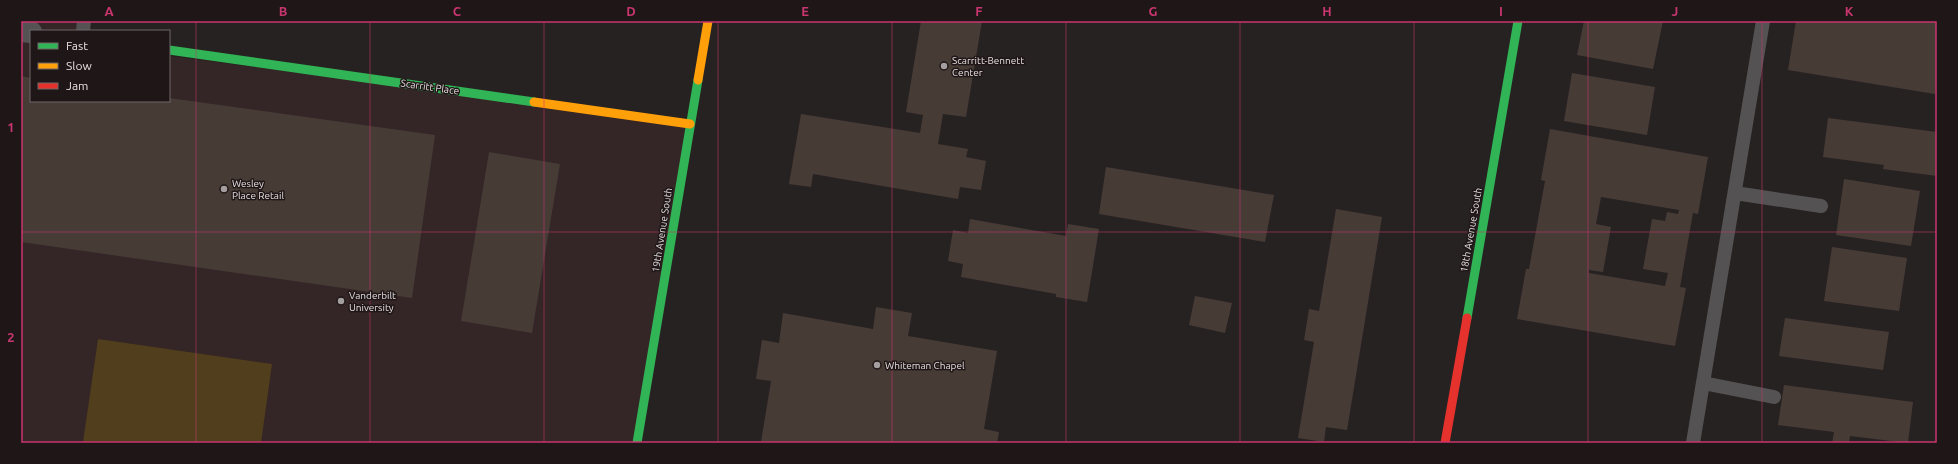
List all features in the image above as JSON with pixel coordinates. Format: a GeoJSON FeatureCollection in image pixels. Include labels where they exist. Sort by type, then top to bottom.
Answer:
{"type":"FeatureCollection","features":[{"type":"Feature","properties":{"kind":"street","name":"19th Avenue South"},"geometry":{"type":"LineString","coordinates":[[637,443],[708,21]]}},
{"type":"Feature","properties":{"kind":"street","name":"18th Avenue South"},"geometry":{"type":"LineString","coordinates":[[1444,443],[1518,21]]}},
{"type":"Feature","properties":{"kind":"street","name":"Scarritt Place"},"geometry":{"type":"LineString","coordinates":[[170,50],[690,124]]}},
{"type":"Feature","properties":{"kind":"lane"},"geometry":{"type":"LineString","coordinates":[[1693,443],[1763,21]]}},
{"type":"Feature","properties":{"kind":"lane"},"geometry":{"type":"LineString","coordinates":[[1735,193],[1821,206]]}},
{"type":"Feature","properties":{"kind":"lane"},"geometry":{"type":"LineString","coordinates":[[1703,383],[1774,397]]}},
{"type":"Feature","properties":{"kind":"shaded area"},"geometry":{"type":"Polygon","coordinates":[[[21,21],[84,21],[83,30],[30,30],[21,21]]]}},
{"type":"Feature","properties":{"kind":"shaded area","name":"Vanderbilt University"},"geometry":{"type":"Polygon","coordinates":[[[21,36],[30,38],[30,102],[170,102],[170,56],[690,124],[637,443],[21,443],[21,36]]]}},
{"type":"Feature","properties":{"kind":"shaded area"},"geometry":{"type":"Polygon","coordinates":[[[98,339],[272,364],[261,443],[83,442],[98,339]]]}},
{"type":"Feature","properties":{"kind":"building","name":"Scarritt-Bennett Center"},"geometry":{"type":"Polygon","coordinates":[[[921,21],[982,21],[966,117],[943,114],[938,144],[968,149],[966,157],[986,161],[981,190],[960,187],[958,199],[813,174],[811,187],[789,184],[801,114],[920,133],[923,115],[906,112],[921,21]]]}},
{"type":"Feature","properties":{"kind":"building"},"geometry":{"type":"Polygon","coordinates":[[[1584,21],[1663,21],[1653,69],[1577,55],[1584,21]]]}},
{"type":"Feature","properties":{"kind":"building"},"geometry":{"type":"Polygon","coordinates":[[[1796,21],[1937,21],[1937,80],[1935,94],[1788,70],[1796,21]]]}},
{"type":"Feature","properties":{"kind":"building"},"geometry":{"type":"Polygon","coordinates":[[[1572,73],[1655,87],[1647,135],[1564,121],[1572,73]]]}},
{"type":"Feature","properties":{"kind":"building","name":"Wesley Place Retail"},"geometry":{"type":"Polygon","coordinates":[[[21,76],[30,78],[30,102],[170,102],[170,98],[435,135],[412,298],[21,242],[21,76]]]}},
{"type":"Feature","properties":{"kind":"building"},"geometry":{"type":"Polygon","coordinates":[[[1828,118],[1937,132],[1937,176],[1883,169],[1884,165],[1823,157],[1828,118]]]}},
{"type":"Feature","properties":{"kind":"building"},"geometry":{"type":"Polygon","coordinates":[[[1550,129],[1708,157],[1698,214],[1693,213],[1680,287],[1686,288],[1675,346],[1517,319],[1526,269],[1529,269],[1545,181],[1541,180],[1550,129]],[[1601,197],[1596,224],[1611,227],[1603,272],[1589,270],[1589,273],[1665,286],[1668,273],[1643,269],[1652,219],[1665,221],[1667,212],[1678,214],[1679,210],[1601,197]]]}},
{"type":"Feature","properties":{"kind":"building"},"geometry":{"type":"Polygon","coordinates":[[[489,152],[560,164],[532,333],[461,321],[489,152]]]}},
{"type":"Feature","properties":{"kind":"building"},"geometry":{"type":"Polygon","coordinates":[[[1106,167],[1274,195],[1265,242],[1099,214],[1106,167]]]}},
{"type":"Feature","properties":{"kind":"building"},"geometry":{"type":"Polygon","coordinates":[[[1844,179],[1920,191],[1911,246],[1836,235],[1844,179]]]}},
{"type":"Feature","properties":{"kind":"building"},"geometry":{"type":"Polygon","coordinates":[[[1336,209],[1382,217],[1347,430],[1326,427],[1324,442],[1298,438],[1314,342],[1304,340],[1309,309],[1319,311],[1336,209]]]}},
{"type":"Feature","properties":{"kind":"building"},"geometry":{"type":"Polygon","coordinates":[[[970,219],[1066,236],[1068,224],[1099,229],[1087,302],[1056,297],[1056,294],[961,277],[963,264],[948,261],[953,230],[968,233],[970,219]]]}},
{"type":"Feature","properties":{"kind":"building"},"geometry":{"type":"Polygon","coordinates":[[[1832,247],[1907,258],[1899,311],[1824,301],[1832,247]]]}},
{"type":"Feature","properties":{"kind":"building"},"geometry":{"type":"Polygon","coordinates":[[[1195,296],[1232,303],[1225,333],[1189,325],[1195,296]]]}},
{"type":"Feature","properties":{"kind":"building","name":"Whiteman Chapel"},"geometry":{"type":"Polygon","coordinates":[[[876,307],[912,313],[908,336],[997,351],[984,429],[999,432],[997,443],[761,442],[771,381],[756,379],[762,340],[779,343],[783,313],[873,329],[876,307]]]}},
{"type":"Feature","properties":{"kind":"building"},"geometry":{"type":"Polygon","coordinates":[[[1785,318],[1889,332],[1883,370],[1779,356],[1785,318]]]}},
{"type":"Feature","properties":{"kind":"building"},"geometry":{"type":"Polygon","coordinates":[[[1784,385],[1913,402],[1908,443],[1850,436],[1849,443],[1832,443],[1834,432],[1778,425],[1784,385]]]}},
{"type":"Feature","properties":{"kind":"traffic: fast"},"geometry":{"type":"LineString","coordinates":[[1467,318],[1518,21]]}},
{"type":"Feature","properties":{"kind":"traffic: fast"},"geometry":{"type":"LineString","coordinates":[[170,50],[534,102]]}},
{"type":"Feature","properties":{"kind":"traffic: fast"},"geometry":{"type":"LineString","coordinates":[[637,443],[698,80]]}},
{"type":"Feature","properties":{"kind":"traffic: slow"},"geometry":{"type":"LineString","coordinates":[[698,80],[708,21]]}},
{"type":"Feature","properties":{"kind":"traffic: slow"},"geometry":{"type":"LineString","coordinates":[[534,102],[690,124]]}},
{"type":"Feature","properties":{"kind":"traffic: jam"},"geometry":{"type":"LineString","coordinates":[[1445,443],[1467,318]]}},
{"type":"Feature","properties":{"kind":"place","name":"Scarritt-Bennett Center"},"geometry":{"type":"Point","coordinates":[944,66]}},
{"type":"Feature","properties":{"kind":"place","name":"Wesley Place Retail"},"geometry":{"type":"Point","coordinates":[224,189]}},
{"type":"Feature","properties":{"kind":"place","name":"Vanderbilt University"},"geometry":{"type":"Point","coordinates":[341,301]}},
{"type":"Feature","properties":{"kind":"place","name":"Whiteman Chapel"},"geometry":{"type":"Point","coordinates":[877,365]}}]}
